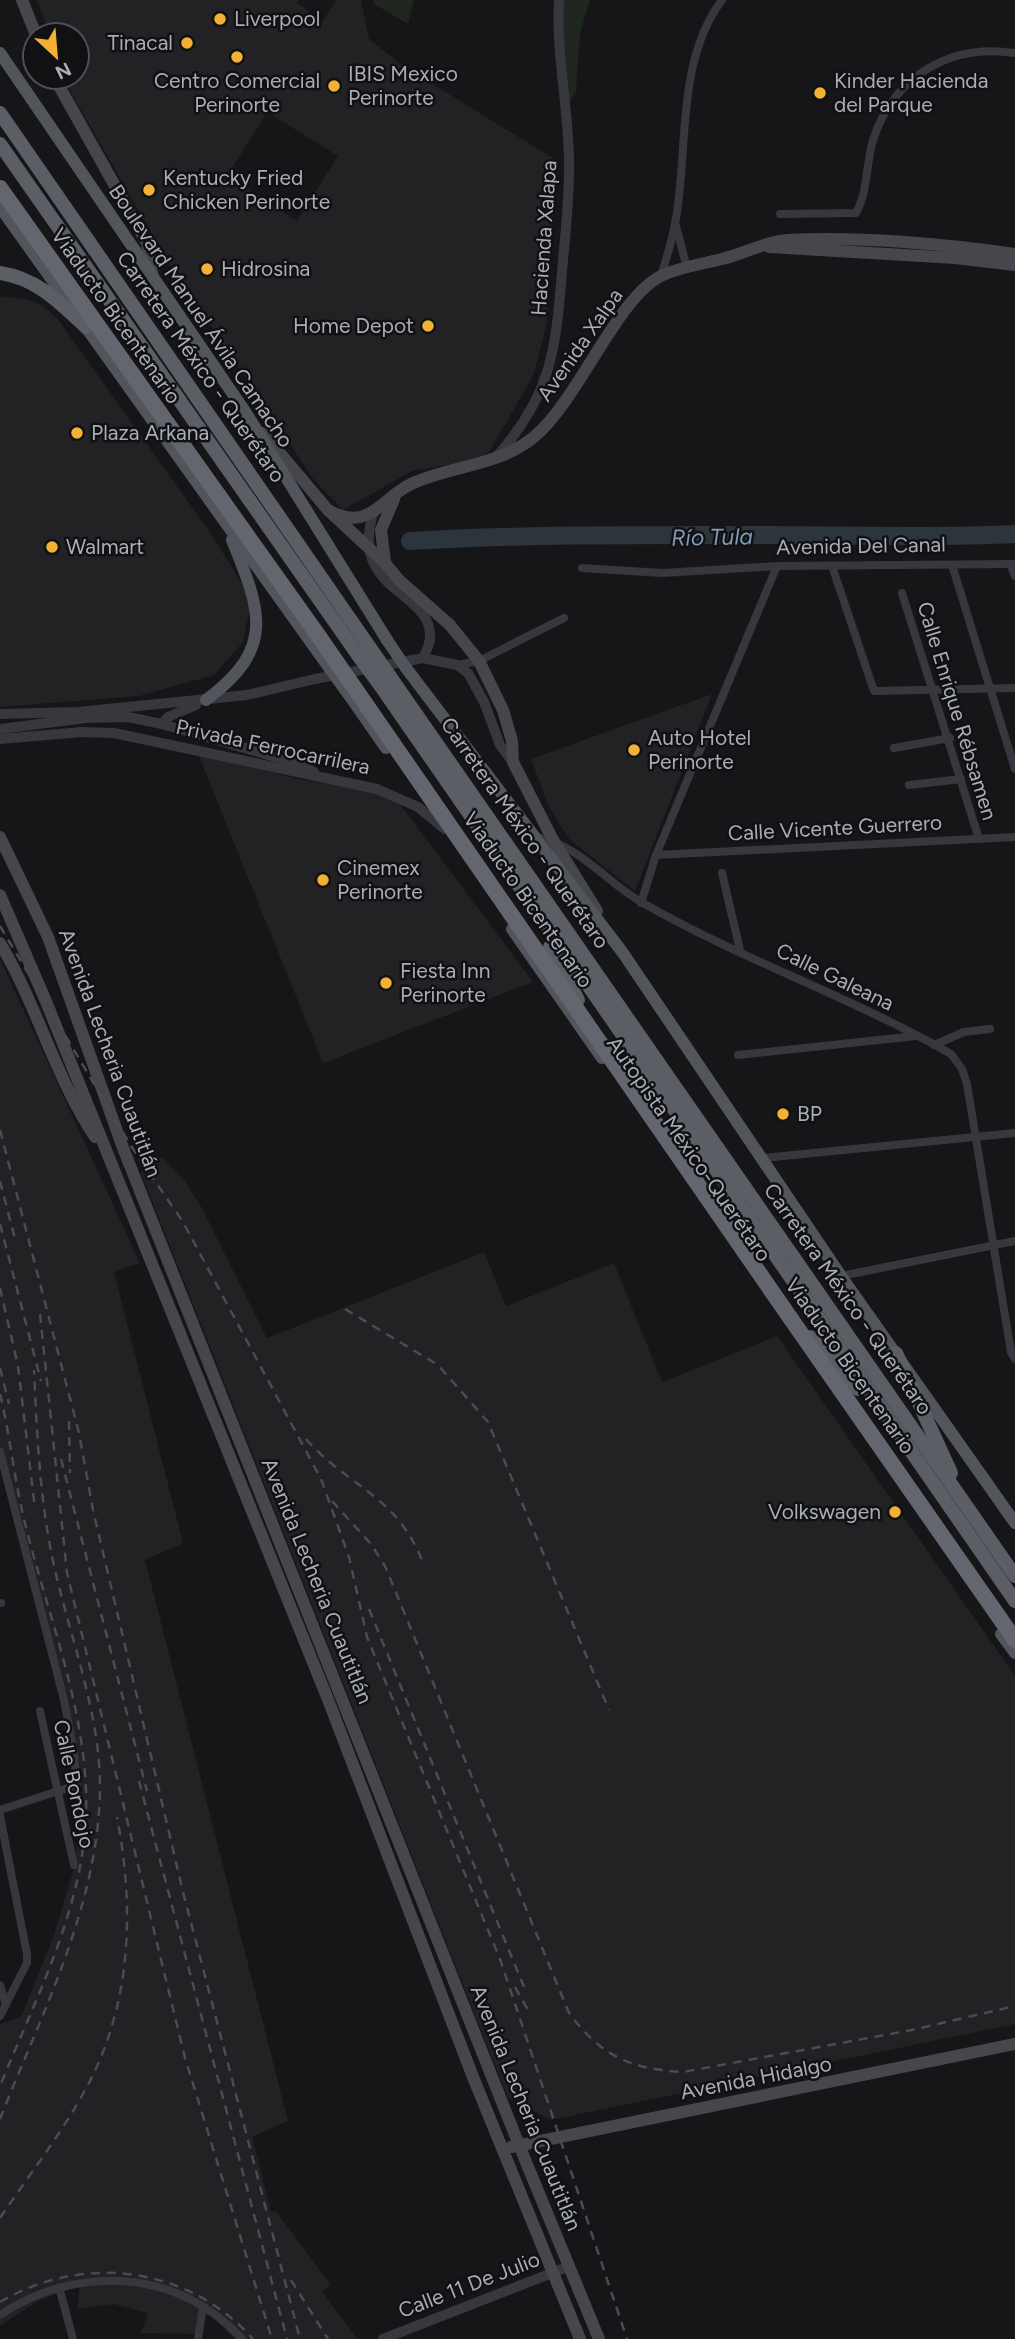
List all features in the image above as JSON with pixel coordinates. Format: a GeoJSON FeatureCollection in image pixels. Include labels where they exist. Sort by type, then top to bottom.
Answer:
{"type":"FeatureCollection","features":[{"type":"Feature","properties":{"kind":"highway","name":"Carretera México - Querétaro"},"geometry":{"type":"LineString","coordinates":[[0,113],[364,652]]}},
{"type":"Feature","properties":{"kind":"highway","name":"Carretera México - Querétaro"},"geometry":{"type":"LineString","coordinates":[[0,144],[364,652],[1015,1576]]}},
{"type":"Feature","properties":{"kind":"highway","name":"Viaducto Bicentenario"},"geometry":{"type":"LineString","coordinates":[[0,188],[490,881],[760,1278],[1015,1640]]}},
{"type":"Feature","properties":{"kind":"highway"},"geometry":{"type":"LineString","coordinates":[[0,273],[28,280],[45,289],[86,327]]}},
{"type":"Feature","properties":{"kind":"highway","name":"Carretera México - Querétaro"},"geometry":{"type":"LineString","coordinates":[[385,682],[521,893],[1015,1601]]}},
{"type":"Feature","properties":{"kind":"highway"},"geometry":{"type":"LineString","coordinates":[[521,893],[626,1093]]}},
{"type":"Feature","properties":{"kind":"highway"},"geometry":{"type":"LineString","coordinates":[[760,1278],[895,1430]]}},
{"type":"Feature","properties":{"kind":"highway"},"geometry":{"type":"LineString","coordinates":[[896,1353],[968,1509]]}},
{"type":"Feature","properties":{"kind":"main road"},"geometry":{"type":"LineString","coordinates":[[22,0],[30,21]]}},
{"type":"Feature","properties":{"kind":"main road","name":"Boulevard Manuel Ávila Camacho"},"geometry":{"type":"LineString","coordinates":[[0,53],[246,413],[406,668],[535,837]]}},
{"type":"Feature","properties":{"kind":"main road"},"geometry":{"type":"LineString","coordinates":[[62,91],[147,243],[153,278]]}},
{"type":"Feature","properties":{"kind":"main road"},"geometry":{"type":"LineString","coordinates":[[0,207],[224,520],[257,608],[256,636],[247,661],[232,681],[206,700]]}},
{"type":"Feature","properties":{"kind":"main road","name":"Avenida Xalpa"},"geometry":{"type":"LineString","coordinates":[[328,510],[348,518],[374,511],[420,480],[493,461],[520,447],[553,416],[583,377],[632,302],[661,276],[785,240],[873,248],[1015,254]]}},
{"type":"Feature","properties":{"kind":"main road","name":"Avenida Xalpa"},"geometry":{"type":"LineString","coordinates":[[960,253],[1015,265]]}},
{"type":"Feature","properties":{"kind":"main road"},"geometry":{"type":"LineString","coordinates":[[246,413],[328,510],[385,563],[399,580],[450,625],[479,661],[503,710],[512,741],[513,762],[553,841],[623,953],[841,1276],[1015,1523]]}},
{"type":"Feature","properties":{"kind":"main road"},"geometry":{"type":"LineString","coordinates":[[385,563],[381,530],[395,496]]}},
{"type":"Feature","properties":{"kind":"main road","name":"Autopista México-Querétaro"},"geometry":{"type":"LineString","coordinates":[[224,520],[444,829],[626,1093],[760,1278],[1015,1653]]}},
{"type":"Feature","properties":{"kind":"main road","name":"Avenida Lecheria Cuautitlán"},"geometry":{"type":"LineString","coordinates":[[0,837],[48,937],[104,1099],[519,2145],[600,2339]]}},
{"type":"Feature","properties":{"kind":"main road"},"geometry":{"type":"LineString","coordinates":[[535,837],[623,953]]}},
{"type":"Feature","properties":{"kind":"main road","name":"Avenida Lecheria Cuautitlán"},"geometry":{"type":"LineString","coordinates":[[0,895],[327,1697],[580,2339]]}},
{"type":"Feature","properties":{"kind":"main road"},"geometry":{"type":"LineString","coordinates":[[0,943],[23,982],[80,1115],[107,1154]]}},
{"type":"Feature","properties":{"kind":"main road"},"geometry":{"type":"LineString","coordinates":[[327,1697],[341,1691]]}},
{"type":"Feature","properties":{"kind":"main road","name":"Avenida Hidalgo"},"geometry":{"type":"LineString","coordinates":[[504,2150],[1015,2044]]}},
{"type":"Feature","properties":{"kind":"street","name":"Hacienda Xalapa"},"geometry":{"type":"LineString","coordinates":[[493,461],[518,433],[539,398],[551,364],[556,333],[569,159],[557,38],[559,0]]}},
{"type":"Feature","properties":{"kind":"street"},"geometry":{"type":"LineString","coordinates":[[661,276],[676,223],[684,114],[701,41],[722,0]]}},
{"type":"Feature","properties":{"kind":"street"},"geometry":{"type":"LineString","coordinates":[[780,214],[856,213],[874,138],[894,101],[920,72],[964,52],[988,49],[1015,53]]}},
{"type":"Feature","properties":{"kind":"street"},"geometry":{"type":"LineString","coordinates":[[676,223],[687,268]]}},
{"type":"Feature","properties":{"kind":"street"},"geometry":{"type":"LineString","coordinates":[[374,511],[368,548],[383,579],[428,625],[430,636],[423,658],[457,666],[479,661],[564,618]]}},
{"type":"Feature","properties":{"kind":"street"},"geometry":{"type":"LineString","coordinates":[[1013,564],[1015,576]]}},
{"type":"Feature","properties":{"kind":"street","name":"Avenida Del Canal"},"geometry":{"type":"LineString","coordinates":[[582,568],[663,573],[777,566],[1013,564]]}},
{"type":"Feature","properties":{"kind":"street"},"geometry":{"type":"LineString","coordinates":[[952,565],[993,689],[1015,769]]}},
{"type":"Feature","properties":{"kind":"street"},"geometry":{"type":"LineString","coordinates":[[641,902],[656,855],[777,566]]}},
{"type":"Feature","properties":{"kind":"street"},"geometry":{"type":"LineString","coordinates":[[832,566],[874,691],[1015,688]]}},
{"type":"Feature","properties":{"kind":"street","name":"Calle Enrique Rébsamen"},"geometry":{"type":"LineString","coordinates":[[902,593],[950,738],[979,839]]}},
{"type":"Feature","properties":{"kind":"street","name":"Privada Ferrocarrilera"},"geometry":{"type":"LineString","coordinates":[[0,714],[78,712],[247,695],[315,678],[423,658]]}},
{"type":"Feature","properties":{"kind":"street"},"geometry":{"type":"LineString","coordinates":[[457,666],[474,682],[500,745],[513,762]]}},
{"type":"Feature","properties":{"kind":"street"},"geometry":{"type":"LineString","coordinates":[[163,724],[169,717],[206,700]]}},
{"type":"Feature","properties":{"kind":"street"},"geometry":{"type":"LineString","coordinates":[[0,729],[86,718],[128,717],[163,724],[293,762],[332,781]]}},
{"type":"Feature","properties":{"kind":"street","name":"Privada Ferrocarrilera"},"geometry":{"type":"LineString","coordinates":[[0,740],[82,732],[114,733],[398,795],[418,807],[444,829]]}},
{"type":"Feature","properties":{"kind":"street"},"geometry":{"type":"LineString","coordinates":[[894,748],[950,738]]}},
{"type":"Feature","properties":{"kind":"street"},"geometry":{"type":"LineString","coordinates":[[909,785],[961,779]]}},
{"type":"Feature","properties":{"kind":"street","name":"Calle Galeana"},"geometry":{"type":"LineString","coordinates":[[535,837],[553,841],[583,856],[641,902],[951,1054],[962,1069],[976,1137],[1011,1352],[1015,1359]]}},
{"type":"Feature","properties":{"kind":"street","name":"Calle Vicente Guerrero"},"geometry":{"type":"LineString","coordinates":[[656,855],[1015,837]]}},
{"type":"Feature","properties":{"kind":"street"},"geometry":{"type":"LineString","coordinates":[[722,873],[740,950]]}},
{"type":"Feature","properties":{"kind":"street"},"geometry":{"type":"LineString","coordinates":[[934,1045],[964,1032],[990,1029]]}},
{"type":"Feature","properties":{"kind":"street"},"geometry":{"type":"LineString","coordinates":[[738,1055],[916,1036]]}},
{"type":"Feature","properties":{"kind":"street"},"geometry":{"type":"LineString","coordinates":[[763,1158],[1015,1133]]}},
{"type":"Feature","properties":{"kind":"street"},"geometry":{"type":"LineString","coordinates":[[841,1276],[1015,1241]]}},
{"type":"Feature","properties":{"kind":"street"},"geometry":{"type":"LineString","coordinates":[[0,1452],[64,1700],[74,1753],[76,1785],[0,1810]]}},
{"type":"Feature","properties":{"kind":"street","name":"Calle Bondojo"},"geometry":{"type":"LineString","coordinates":[[40,1711],[60,1791],[74,1865]]}},
{"type":"Feature","properties":{"kind":"street"},"geometry":{"type":"LineString","coordinates":[[0,1816],[27,1954],[27,1963],[3,2011]]}},
{"type":"Feature","properties":{"kind":"street"},"geometry":{"type":"LineString","coordinates":[[0,1985],[3,2011]]}},
{"type":"Feature","properties":{"kind":"street","name":"Calle 11 De Julio"},"geometry":{"type":"LineString","coordinates":[[383,2339],[569,2266]]}},
{"type":"Feature","properties":{"kind":"street"},"geometry":{"type":"LineString","coordinates":[[0,2315],[32,2297],[85,2280],[128,2282],[159,2287],[203,2307],[242,2339]]}},
{"type":"Feature","properties":{"kind":"street"},"geometry":{"type":"LineString","coordinates":[[59,2287],[73,2339]]}},
{"type":"Feature","properties":{"kind":"street"},"geometry":{"type":"LineString","coordinates":[[198,2339],[203,2307]]}},
{"type":"Feature","properties":{"kind":"shaded area"},"geometry":{"type":"Polygon","coordinates":[[[37,0],[299,0],[297,3],[323,21],[336,0],[361,0],[369,39],[399,63],[557,161],[547,324],[533,376],[489,452],[470,461],[412,471],[343,510],[314,480],[171,267],[70,91],[91,91],[91,21],[44,21],[37,0]],[[267,112],[228,175],[297,221],[338,156],[267,112]]]}},
{"type":"Feature","properties":{"kind":"shaded area"},"geometry":{"type":"Polygon","coordinates":[[[374,0],[414,0],[408,24],[374,4],[374,0]]]}},
{"type":"Feature","properties":{"kind":"shaded area"},"geometry":{"type":"Polygon","coordinates":[[[563,0],[590,0],[580,33],[576,92],[568,104],[562,30],[563,0]]]}},
{"type":"Feature","properties":{"kind":"shaded area"},"geometry":{"type":"Polygon","coordinates":[[[0,296],[29,300],[43,306],[57,318],[209,531],[246,590],[251,603],[243,642],[214,675],[139,696],[0,707],[0,296]]]}},
{"type":"Feature","properties":{"kind":"shaded area"},"geometry":{"type":"Polygon","coordinates":[[[712,694],[635,891],[570,840],[549,807],[531,759],[712,694]]]}},
{"type":"Feature","properties":{"kind":"shaded area"},"geometry":{"type":"Polygon","coordinates":[[[197,751],[301,780],[367,789],[398,802],[533,982],[323,1063],[197,751]]]}},
{"type":"Feature","properties":{"kind":"shaded area"},"geometry":{"type":"Polygon","coordinates":[[[0,959],[140,1263],[114,1272],[183,1543],[145,1560],[288,2121],[252,2137],[271,2212],[276,2211],[330,2284],[322,2292],[357,2338],[354,2339],[234,2339],[214,2317],[199,2311],[195,2334],[141,2333],[148,2313],[114,2304],[77,2309],[80,2285],[38,2301],[0,2326],[0,2024],[21,2017],[54,1935],[75,1865],[82,1786],[67,1705],[0,1459],[0,959]]]}},
{"type":"Feature","properties":{"kind":"shaded area"},"geometry":{"type":"Polygon","coordinates":[[[162,1157],[185,1181],[202,1208],[267,1338],[484,1252],[506,1306],[614,1263],[662,1382],[777,1336],[1015,1676],[1015,2024],[551,2120],[508,2098],[141,1173],[147,1162],[162,1157]]]}},
{"type":"Feature","properties":{"kind":"waterway","name":"Río Tula"},"geometry":{"type":"LineString","coordinates":[[410,541],[590,535],[1015,534]]}},
{"type":"Feature","properties":{"kind":"railway"},"geometry":{"type":"LineString","coordinates":[[0,926],[131,1146],[183,1222],[321,1479],[349,1557],[367,1637],[500,1959],[627,2339]]}},
{"type":"Feature","properties":{"kind":"railway"},"geometry":{"type":"LineString","coordinates":[[0,1130],[79,1433],[93,1510],[183,1892],[300,2339]]}},
{"type":"Feature","properties":{"kind":"railway"},"geometry":{"type":"LineString","coordinates":[[0,1181],[15,1239]]}},
{"type":"Feature","properties":{"kind":"railway"},"geometry":{"type":"LineString","coordinates":[[0,1224],[41,1381]]}},
{"type":"Feature","properties":{"kind":"railway"},"geometry":{"type":"LineString","coordinates":[[0,1288],[18,1366],[35,1509]]}},
{"type":"Feature","properties":{"kind":"railway"},"geometry":{"type":"LineString","coordinates":[[345,1309],[438,1365],[488,1422],[609,1710]]}},
{"type":"Feature","properties":{"kind":"railway"},"geometry":{"type":"LineString","coordinates":[[40,1314],[67,1573],[185,2058],[272,2339]]}},
{"type":"Feature","properties":{"kind":"railway"},"geometry":{"type":"LineString","coordinates":[[0,1368],[9,1404]]}},
{"type":"Feature","properties":{"kind":"railway"},"geometry":{"type":"LineString","coordinates":[[0,2119],[50,1998],[79,1916],[90,1874],[100,1787],[99,1760],[90,1705],[55,1570],[46,1521],[34,1370]]}},
{"type":"Feature","properties":{"kind":"railway"},"geometry":{"type":"LineString","coordinates":[[0,1394],[24,1519],[77,1719],[84,1759],[86,1800],[84,1841],[71,1904],[50,1966],[0,2086]]}},
{"type":"Feature","properties":{"kind":"railway"},"geometry":{"type":"LineString","coordinates":[[69,1421],[70,1473]]}},
{"type":"Feature","properties":{"kind":"railway"},"geometry":{"type":"LineString","coordinates":[[306,1439],[339,1470],[386,1507],[413,1541],[424,1565]]}},
{"type":"Feature","properties":{"kind":"railway"},"geometry":{"type":"LineString","coordinates":[[61,1459],[147,1791]]}},
{"type":"Feature","properties":{"kind":"railway"},"geometry":{"type":"LineString","coordinates":[[332,1501],[371,1544],[385,1566],[569,2013],[605,2050],[618,2058],[647,2068],[683,2072],[912,2030],[1015,2006]]}},
{"type":"Feature","properties":{"kind":"railway"},"geometry":{"type":"LineString","coordinates":[[369,1609],[524,1987]]}},
{"type":"Feature","properties":{"kind":"railway"},"geometry":{"type":"LineString","coordinates":[[139,1781],[287,2339]]}},
{"type":"Feature","properties":{"kind":"railway"},"geometry":{"type":"LineString","coordinates":[[0,2218],[81,2097],[105,2048],[115,2016],[122,1984],[127,1917],[126,1884],[117,1817]]}},
{"type":"Feature","properties":{"kind":"railway"},"geometry":{"type":"LineString","coordinates":[[515,1987],[528,2010]]}},
{"type":"Feature","properties":{"kind":"railway"},"geometry":{"type":"LineString","coordinates":[[0,2302],[32,2287],[65,2277],[99,2273],[133,2275],[166,2282],[198,2296],[227,2314],[253,2339]]}},
{"type":"Feature","properties":{"kind":"railway"},"geometry":{"type":"LineString","coordinates":[[291,2280],[328,2339]]}},
{"type":"Feature","properties":{"kind":"place","name":"Liverpool"},"geometry":{"type":"Point","coordinates":[220,19]}},
{"type":"Feature","properties":{"kind":"place","name":"Tinacal"},"geometry":{"type":"Point","coordinates":[187,43]}},
{"type":"Feature","properties":{"kind":"place","name":"Centro Comercial Perinorte"},"geometry":{"type":"Point","coordinates":[237,57]}},
{"type":"Feature","properties":{"kind":"place","name":"IBIS Mexico Perinorte"},"geometry":{"type":"Point","coordinates":[334,86]}},
{"type":"Feature","properties":{"kind":"place","name":"Kinder Hacienda del Parque"},"geometry":{"type":"Point","coordinates":[820,93]}},
{"type":"Feature","properties":{"kind":"place","name":"Kentucky Fried Chicken Perinorte"},"geometry":{"type":"Point","coordinates":[149,190]}},
{"type":"Feature","properties":{"kind":"place","name":"Hidrosina"},"geometry":{"type":"Point","coordinates":[207,269]}},
{"type":"Feature","properties":{"kind":"place","name":"Home Depot"},"geometry":{"type":"Point","coordinates":[428,326]}},
{"type":"Feature","properties":{"kind":"place","name":"Plaza Arkana"},"geometry":{"type":"Point","coordinates":[77,433]}},
{"type":"Feature","properties":{"kind":"place","name":"Walmart"},"geometry":{"type":"Point","coordinates":[52,547]}},
{"type":"Feature","properties":{"kind":"place","name":"Auto Hotel Perinorte"},"geometry":{"type":"Point","coordinates":[634,750]}},
{"type":"Feature","properties":{"kind":"place","name":"Cinemex Perinorte"},"geometry":{"type":"Point","coordinates":[323,880]}},
{"type":"Feature","properties":{"kind":"place","name":"Fiesta Inn Perinorte"},"geometry":{"type":"Point","coordinates":[386,983]}},
{"type":"Feature","properties":{"kind":"place","name":"BP"},"geometry":{"type":"Point","coordinates":[783,1114]}},
{"type":"Feature","properties":{"kind":"place","name":"Volkswagen"},"geometry":{"type":"Point","coordinates":[895,1512]}}]}
